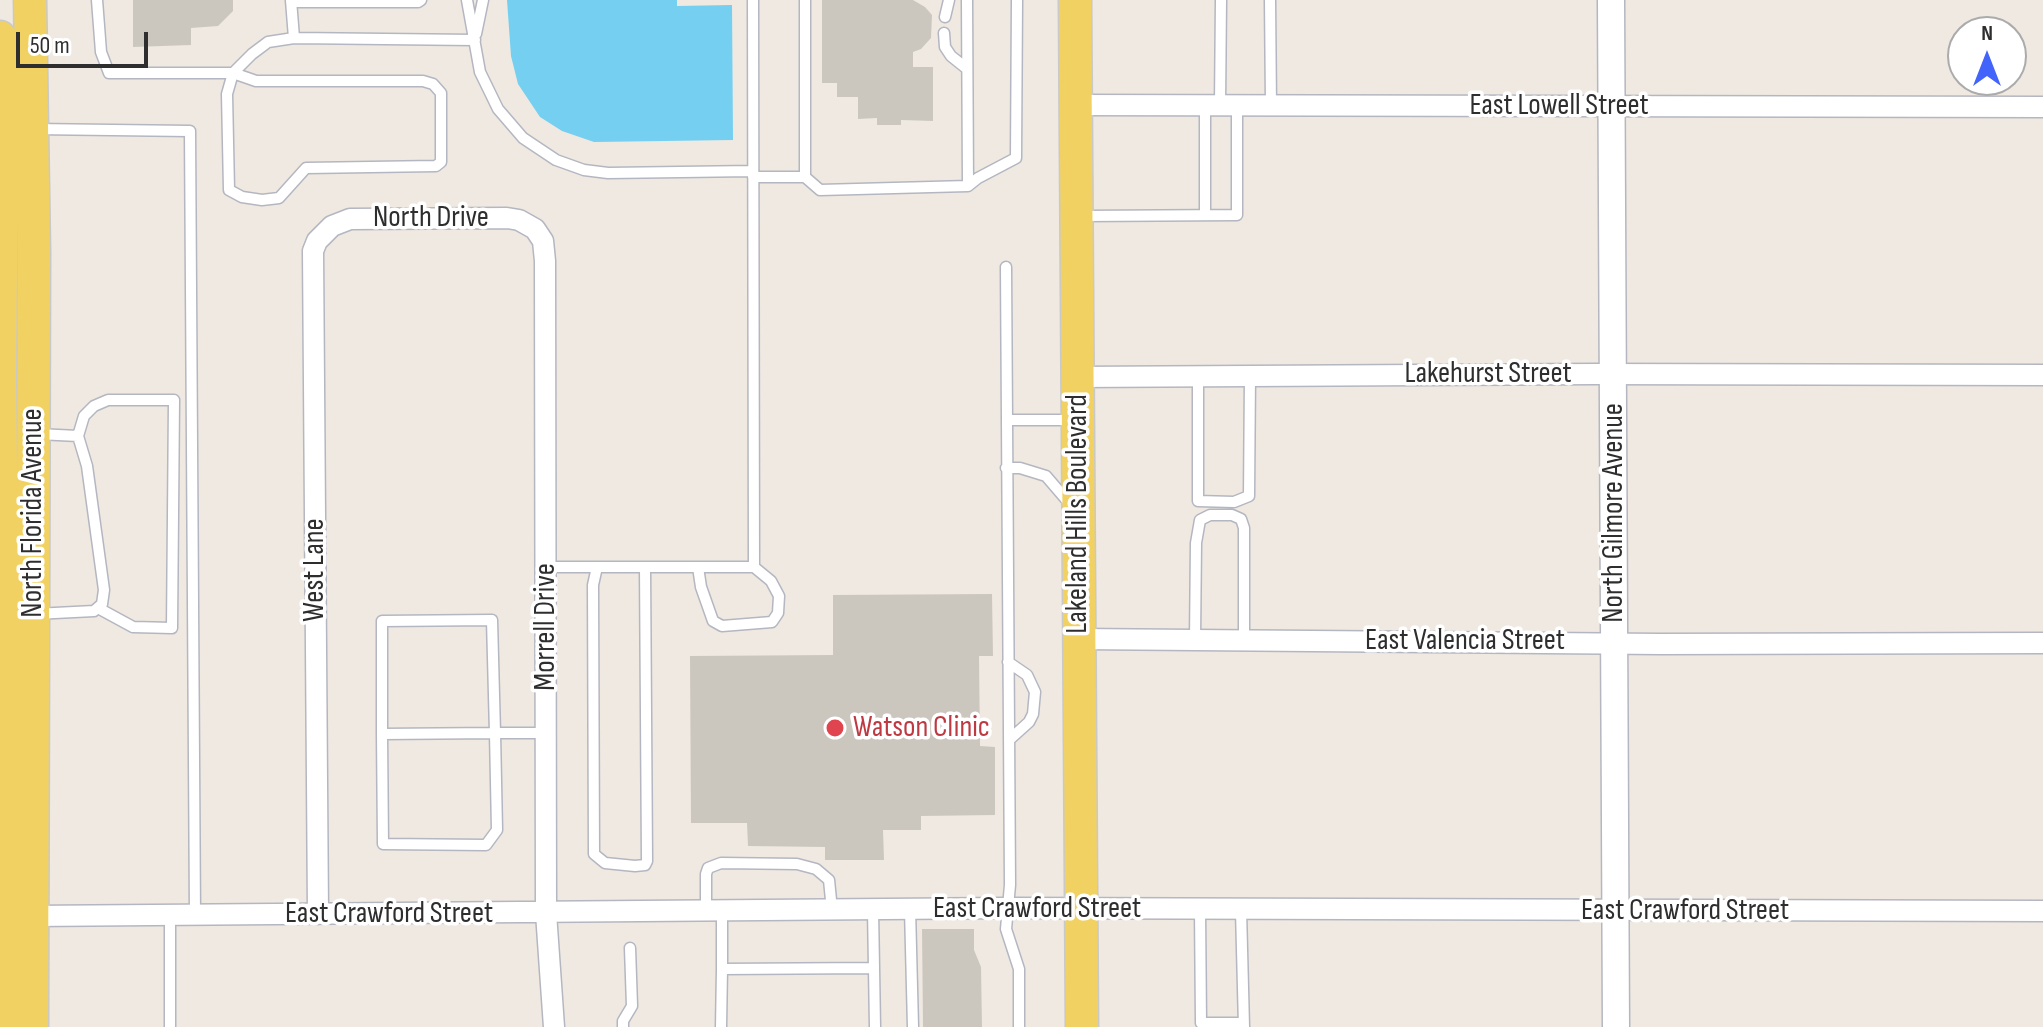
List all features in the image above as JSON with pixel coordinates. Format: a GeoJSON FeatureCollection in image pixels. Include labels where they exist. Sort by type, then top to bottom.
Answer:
{"type":"FeatureCollection","features":[{"type":"Feature","properties":{"kind":"main road","name":"North Florida Avenue"},"geometry":{"type":"LineString","coordinates":[[2,1027],[33,614],[30,0]]}},
{"type":"Feature","properties":{"kind":"main road","name":"Lakeland Hills Boulevard"},"geometry":{"type":"LineString","coordinates":[[1075,0],[1082,1027]]}},
{"type":"Feature","properties":{"kind":"main road","name":"North Florida Avenue"},"geometry":{"type":"LineString","coordinates":[[0,37],[2,655],[12,916],[32,1027]]}},
{"type":"Feature","properties":{"kind":"main road"},"geometry":{"type":"LineString","coordinates":[[0,375],[9,377],[16,384],[19,518],[33,567]]}},
{"type":"Feature","properties":{"kind":"main road"},"geometry":{"type":"LineString","coordinates":[[12,916],[17,1027]]}},
{"type":"Feature","properties":{"kind":"street","name":"North Gilmore Avenue"},"geometry":{"type":"LineString","coordinates":[[1611,0],[1616,1027]]}},
{"type":"Feature","properties":{"kind":"street","name":"East Lowell Street"},"geometry":{"type":"LineString","coordinates":[[1076,105],[2043,107]]}},
{"type":"Feature","properties":{"kind":"street","name":"North Drive"},"geometry":{"type":"LineString","coordinates":[[328,230],[350,219],[507,218],[519,220],[535,229]]}},
{"type":"Feature","properties":{"kind":"street","name":"Morrell Drive"},"geometry":{"type":"LineString","coordinates":[[535,229],[543,241],[545,261],[546,913],[554,1027]]}},
{"type":"Feature","properties":{"kind":"street","name":"West Lane"},"geometry":{"type":"LineString","coordinates":[[318,914],[313,251],[317,241],[328,230]]}},
{"type":"Feature","properties":{"kind":"street","name":"Lakehurst Street"},"geometry":{"type":"LineString","coordinates":[[1077,377],[2043,375]]}},
{"type":"Feature","properties":{"kind":"street","name":"East Valencia Street"},"geometry":{"type":"LineString","coordinates":[[1078,639],[1661,644],[2043,643]]}},
{"type":"Feature","properties":{"kind":"street","name":"East Crawford Street"},"geometry":{"type":"LineString","coordinates":[[12,916],[195,917],[1007,908],[2043,911]]}},
{"type":"Feature","properties":{"kind":"lane"},"geometry":{"type":"LineString","coordinates":[[97,0],[101,52],[109,73],[233,73],[256,81],[423,81],[433,84],[441,93],[441,162],[436,166],[306,168],[279,198],[242,197],[229,190],[227,94],[233,73],[268,42],[294,38],[475,40]]}},
{"type":"Feature","properties":{"kind":"lane"},"geometry":{"type":"LineString","coordinates":[[294,38],[291,1],[421,0]]}},
{"type":"Feature","properties":{"kind":"lane"},"geometry":{"type":"LineString","coordinates":[[467,0],[480,72],[498,109],[523,138],[556,160],[584,170],[608,173],[805,177],[820,190],[968,186],[1016,158],[1017,0]]}},
{"type":"Feature","properties":{"kind":"lane"},"geometry":{"type":"LineString","coordinates":[[475,40],[483,0]]}},
{"type":"Feature","properties":{"kind":"lane"},"geometry":{"type":"LineString","coordinates":[[753,0],[754,567]]}},
{"type":"Feature","properties":{"kind":"lane"},"geometry":{"type":"LineString","coordinates":[[805,0],[805,177]]}},
{"type":"Feature","properties":{"kind":"lane"},"geometry":{"type":"LineString","coordinates":[[945,17],[949,0]]}},
{"type":"Feature","properties":{"kind":"lane"},"geometry":{"type":"LineString","coordinates":[[967,0],[968,186]]}},
{"type":"Feature","properties":{"kind":"lane"},"geometry":{"type":"LineString","coordinates":[[1205,215],[1221,105],[1221,0]]}},
{"type":"Feature","properties":{"kind":"lane"},"geometry":{"type":"LineString","coordinates":[[1270,0],[1271,105]]}},
{"type":"Feature","properties":{"kind":"lane"},"geometry":{"type":"LineString","coordinates":[[944,33],[945,47],[966,68]]}},
{"type":"Feature","properties":{"kind":"lane"},"geometry":{"type":"LineString","coordinates":[[1076,216],[1237,215],[1221,105]]}},
{"type":"Feature","properties":{"kind":"lane"},"geometry":{"type":"LineString","coordinates":[[33,129],[190,131],[195,917]]}},
{"type":"Feature","properties":{"kind":"lane"},"geometry":{"type":"LineString","coordinates":[[1006,267],[1010,885],[1006,929],[1019,969],[1019,1027]]}},
{"type":"Feature","properties":{"kind":"lane"},"geometry":{"type":"LineString","coordinates":[[1198,376],[1198,501],[1234,502],[1249,496],[1250,376]]}},
{"type":"Feature","properties":{"kind":"lane"},"geometry":{"type":"LineString","coordinates":[[33,614],[78,614],[94,611],[102,604],[104,590],[87,466],[78,436],[84,416],[94,406],[108,400],[174,400],[172,628],[133,627],[98,608]]}},
{"type":"Feature","properties":{"kind":"lane"},"geometry":{"type":"LineString","coordinates":[[1007,420],[1077,420]]}},
{"type":"Feature","properties":{"kind":"lane"},"geometry":{"type":"LineString","coordinates":[[33,434],[78,436]]}},
{"type":"Feature","properties":{"kind":"lane"},"geometry":{"type":"LineString","coordinates":[[1006,468],[1020,468],[1046,476],[1078,513]]}},
{"type":"Feature","properties":{"kind":"lane"},"geometry":{"type":"LineString","coordinates":[[1195,639],[1196,543],[1200,520],[1210,515],[1232,515],[1241,519],[1244,528],[1244,640]]}},
{"type":"Feature","properties":{"kind":"lane"},"geometry":{"type":"LineString","coordinates":[[546,567],[698,567],[754,567],[771,581],[779,596],[778,613],[766,625],[722,626],[713,621],[701,587],[698,567]]}},
{"type":"Feature","properties":{"kind":"lane"},"geometry":{"type":"LineString","coordinates":[[597,567],[593,585],[594,854],[605,863],[635,866],[645,865],[647,861],[645,567]]}},
{"type":"Feature","properties":{"kind":"lane"},"geometry":{"type":"LineString","coordinates":[[492,620],[497,830],[486,845],[383,844],[382,734],[382,621],[492,620]]}},
{"type":"Feature","properties":{"kind":"lane"},"geometry":{"type":"LineString","coordinates":[[1008,662],[1027,675],[1035,692],[1029,722],[1009,740]]}},
{"type":"Feature","properties":{"kind":"lane"},"geometry":{"type":"LineString","coordinates":[[382,734],[547,733]]}},
{"type":"Feature","properties":{"kind":"lane"},"geometry":{"type":"LineString","coordinates":[[721,1027],[722,969],[706,874],[713,864],[797,864],[816,869],[829,880],[832,910]]}},
{"type":"Feature","properties":{"kind":"lane"},"geometry":{"type":"LineString","coordinates":[[910,909],[913,1027]]}},
{"type":"Feature","properties":{"kind":"lane"},"geometry":{"type":"LineString","coordinates":[[873,910],[875,1027]]}},
{"type":"Feature","properties":{"kind":"lane"},"geometry":{"type":"LineString","coordinates":[[1200,910],[1201,1023],[1244,1025],[1241,910]]}},
{"type":"Feature","properties":{"kind":"lane"},"geometry":{"type":"LineString","coordinates":[[170,917],[170,1027]]}},
{"type":"Feature","properties":{"kind":"lane"},"geometry":{"type":"LineString","coordinates":[[623,1027],[632,1006],[630,948]]}},
{"type":"Feature","properties":{"kind":"lane"},"geometry":{"type":"LineString","coordinates":[[722,969],[874,968]]}},
{"type":"Feature","properties":{"kind":"water"},"geometry":{"type":"Polygon","coordinates":[[[507,0],[677,0],[677,6],[732,5],[733,140],[594,142],[562,131],[540,117],[518,84],[511,56],[507,0]]]}},
{"type":"Feature","properties":{"kind":"building"},"geometry":{"type":"Polygon","coordinates":[[[133,0],[233,0],[233,11],[218,26],[191,28],[191,45],[133,47],[133,0]]]}},
{"type":"Feature","properties":{"kind":"building"},"geometry":{"type":"Polygon","coordinates":[[[822,0],[913,0],[925,7],[932,15],[931,38],[921,49],[913,52],[913,67],[933,67],[933,121],[901,120],[901,125],[877,125],[877,118],[858,119],[858,97],[837,97],[837,83],[822,83],[822,0]]]}},
{"type":"Feature","properties":{"kind":"building","name":"Watson Clinic"},"geometry":{"type":"Polygon","coordinates":[[[992,594],[993,656],[979,656],[980,746],[995,747],[995,815],[921,816],[921,830],[883,830],[884,860],[825,860],[825,847],[748,846],[747,823],[691,823],[690,656],[833,655],[833,595],[992,594]]]}},
{"type":"Feature","properties":{"kind":"building"},"geometry":{"type":"Polygon","coordinates":[[[922,929],[974,929],[974,950],[981,967],[982,1027],[923,1027],[922,929]]]}},
{"type":"Feature","properties":{"kind":"place","name":"Watson Clinic"},"geometry":{"type":"Point","coordinates":[835,728]}}]}
